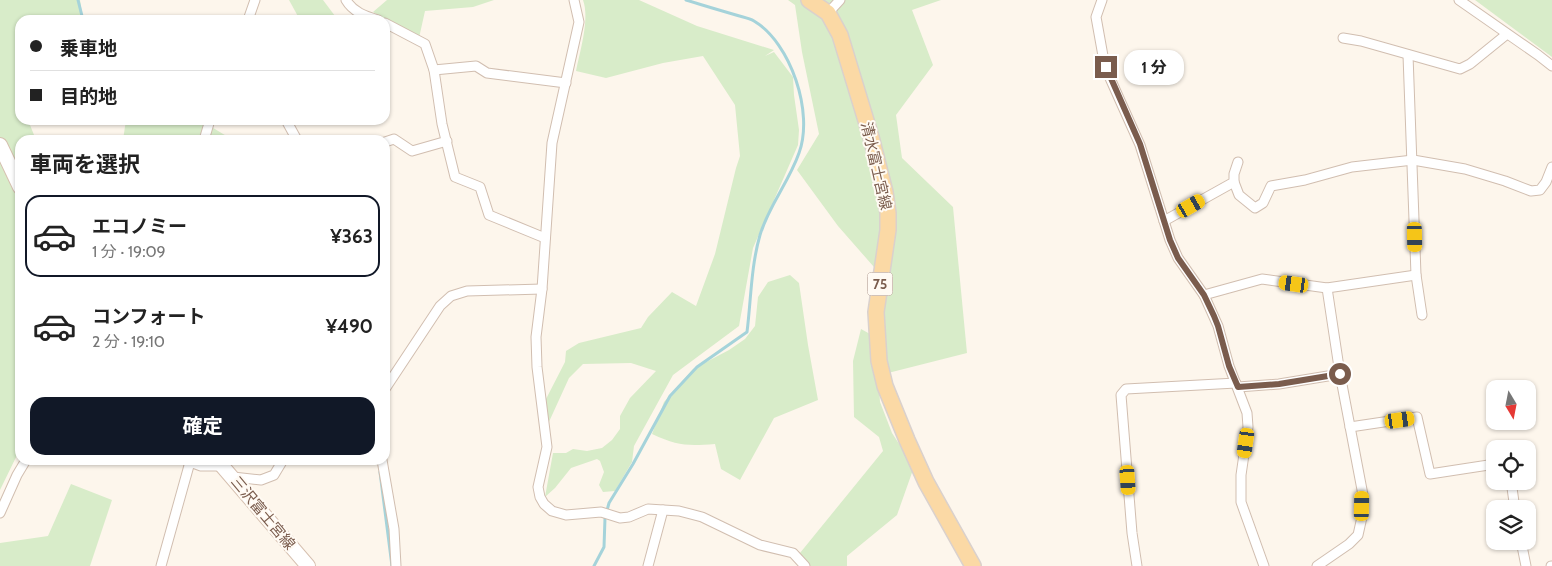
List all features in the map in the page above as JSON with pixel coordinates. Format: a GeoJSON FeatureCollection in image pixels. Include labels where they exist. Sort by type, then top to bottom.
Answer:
{"type":"FeatureCollection","features":[{"type":"Feature","properties":{"kind":"main road","name":"清水富士宮線"},"geometry":{"type":"LineString","coordinates":[[809,0],[828,13],[840,35],[871,137],[886,199],[888,230],[876,312],[879,361],[886,386],[926,482],[973,566]]}},
{"type":"Feature","properties":{"kind":"main road"},"geometry":{"type":"LineString","coordinates":[[0,145],[15,176]]}},
{"type":"Feature","properties":{"kind":"main road","name":"三沢富士宮線"},"geometry":{"type":"LineString","coordinates":[[224,468],[308,566]]}},
{"type":"Feature","properties":{"kind":"street"},"geometry":{"type":"LineString","coordinates":[[250,15],[255,0]]}},
{"type":"Feature","properties":{"kind":"street"},"geometry":{"type":"LineString","coordinates":[[346,0],[349,5],[364,15]]}},
{"type":"Feature","properties":{"kind":"street"},"geometry":{"type":"LineString","coordinates":[[574,0],[579,22],[552,143],[542,289],[536,337],[537,368],[547,447],[538,487],[540,497],[544,504],[552,511],[566,515],[601,512],[620,518],[629,517],[648,509],[679,511],[702,517],[760,545],[792,554],[805,566]]}},
{"type":"Feature","properties":{"kind":"street"},"geometry":{"type":"LineString","coordinates":[[828,13],[840,0]]}},
{"type":"Feature","properties":{"kind":"street"},"geometry":{"type":"LineString","coordinates":[[1102,0],[1096,17],[1106,67],[1140,144],[1164,221],[1178,258],[1204,295],[1218,326],[1229,366],[1247,412],[1248,427],[1241,475],[1241,502],[1264,566]]}},
{"type":"Feature","properties":{"kind":"street"},"geometry":{"type":"LineString","coordinates":[[1459,0],[1538,54],[1552,66]]}},
{"type":"Feature","properties":{"kind":"street"},"geometry":{"type":"LineString","coordinates":[[390,26],[426,44],[434,70],[436,92],[455,177],[480,187],[489,215],[545,238]]}},
{"type":"Feature","properties":{"kind":"street"},"geometry":{"type":"LineString","coordinates":[[1343,38],[1361,41],[1460,69],[1470,64],[1507,34]]}},
{"type":"Feature","properties":{"kind":"street"},"geometry":{"type":"LineString","coordinates":[[1408,55],[1416,275],[1422,315]]}},
{"type":"Feature","properties":{"kind":"street"},"geometry":{"type":"LineString","coordinates":[[434,70],[476,66],[487,72],[566,83]]}},
{"type":"Feature","properties":{"kind":"street"},"geometry":{"type":"LineString","coordinates":[[390,140],[394,139],[412,151],[447,141]]}},
{"type":"Feature","properties":{"kind":"street"},"geometry":{"type":"LineString","coordinates":[[1238,162],[1234,174],[1234,182],[1239,194],[1255,208],[1262,203],[1270,186],[1305,180],[1352,167],[1413,160],[1465,169],[1530,191],[1540,190],[1546,182],[1552,167]]}},
{"type":"Feature","properties":{"kind":"street"},"geometry":{"type":"LineString","coordinates":[[1164,221],[1234,182]]}},
{"type":"Feature","properties":{"kind":"street"},"geometry":{"type":"LineString","coordinates":[[1204,295],[1262,279],[1327,288],[1416,275]]}},
{"type":"Feature","properties":{"kind":"street"},"geometry":{"type":"LineString","coordinates":[[1317,566],[1349,544],[1358,535],[1362,517],[1362,495],[1340,374],[1327,288]]}},
{"type":"Feature","properties":{"kind":"street"},"geometry":{"type":"LineString","coordinates":[[390,381],[440,306],[451,296],[467,291],[542,289]]}},
{"type":"Feature","properties":{"kind":"street"},"geometry":{"type":"LineString","coordinates":[[1137,566],[1132,533],[1121,395],[1126,390],[1279,384],[1340,374]]}},
{"type":"Feature","properties":{"kind":"street"},"geometry":{"type":"LineString","coordinates":[[1350,427],[1417,417],[1430,474],[1486,465]]}},
{"type":"Feature","properties":{"kind":"street"},"geometry":{"type":"LineString","coordinates":[[0,513],[23,465]]}},
{"type":"Feature","properties":{"kind":"street"},"geometry":{"type":"LineString","coordinates":[[162,566],[187,465]]}},
{"type":"Feature","properties":{"kind":"street"},"geometry":{"type":"LineString","coordinates":[[198,465],[224,468],[261,480],[274,475],[280,465]]}},
{"type":"Feature","properties":{"kind":"street"},"geometry":{"type":"LineString","coordinates":[[383,465],[394,529],[396,566]]}},
{"type":"Feature","properties":{"kind":"street"},"geometry":{"type":"LineString","coordinates":[[648,566],[664,510]]}},
{"type":"Feature","properties":{"kind":"street"},"geometry":{"type":"LineString","coordinates":[[1523,550],[1526,566]]}},
{"type":"Feature","properties":{"kind":"green space"},"geometry":{"type":"Polygon","coordinates":[[[0,0],[80,0],[82,15],[15,15],[15,125],[30,125],[34,135],[15,135],[15,459],[0,490],[0,0]]]}},
{"type":"Feature","properties":{"kind":"green space"},"geometry":{"type":"Polygon","coordinates":[[[289,0],[323,0],[334,15],[297,15],[289,0]]]}},
{"type":"Feature","properties":{"kind":"green space"},"geometry":{"type":"Polygon","coordinates":[[[387,0],[494,0],[473,7],[425,11],[419,38],[390,22],[390,15],[378,15],[373,12],[387,0]]]}},
{"type":"Feature","properties":{"kind":"green space"},"geometry":{"type":"Polygon","coordinates":[[[583,0],[639,0],[697,26],[774,50],[765,56],[774,52],[793,77],[799,130],[798,145],[753,248],[739,326],[673,375],[634,446],[632,462],[615,491],[603,492],[599,485],[604,472],[600,461],[597,459],[571,468],[545,497],[553,453],[566,453],[573,449],[587,451],[602,448],[612,440],[620,429],[620,416],[630,398],[656,371],[631,363],[583,364],[569,378],[548,424],[546,399],[565,362],[566,351],[579,343],[641,328],[648,317],[672,292],[696,306],[715,254],[740,156],[735,105],[703,56],[663,63],[606,78],[576,71],[585,26],[583,0]]]}},
{"type":"Feature","properties":{"kind":"green space"},"geometry":{"type":"Polygon","coordinates":[[[788,0],[941,0],[912,10],[933,65],[896,115],[902,158],[953,207],[967,353],[888,373],[881,275],[838,226],[797,170],[819,134],[802,52],[795,5],[788,0]]]}},
{"type":"Feature","properties":{"kind":"green space"},"geometry":{"type":"Polygon","coordinates":[[[1475,0],[1552,0],[1552,57],[1475,0]]]}},
{"type":"Feature","properties":{"kind":"green space"},"geometry":{"type":"Polygon","coordinates":[[[125,125],[208,125],[225,135],[124,135],[125,125]]]}},
{"type":"Feature","properties":{"kind":"green space"},"geometry":{"type":"Polygon","coordinates":[[[790,275],[799,283],[818,400],[774,418],[740,480],[721,469],[715,444],[683,444],[652,434],[664,402],[693,369],[729,350],[745,339],[755,326],[758,297],[768,282],[790,275]]]}},
{"type":"Feature","properties":{"kind":"green space"},"geometry":{"type":"Polygon","coordinates":[[[861,329],[870,334],[878,370],[880,402],[892,433],[914,467],[897,515],[847,556],[847,566],[807,566],[800,553],[883,451],[879,437],[854,417],[853,361],[861,329]]]}},
{"type":"Feature","properties":{"kind":"green space"},"geometry":{"type":"Polygon","coordinates":[[[71,484],[112,500],[90,566],[0,566],[0,543],[48,536],[71,484]]]}},
{"type":"Feature","properties":{"kind":"waterway"},"geometry":{"type":"LineString","coordinates":[[78,0],[82,15]]}},
{"type":"Feature","properties":{"kind":"waterway"},"geometry":{"type":"LineString","coordinates":[[594,566],[604,547],[605,518],[609,503],[633,464],[670,396],[697,367],[747,332],[753,271],[760,235],[768,214],[795,164],[803,137],[804,119],[801,99],[796,80],[779,45],[767,31],[750,19],[686,0]]}},
{"type":"Feature","properties":{"kind":"waterway"},"geometry":{"type":"LineString","coordinates":[[380,472],[392,566]]}},
{"type":"Feature","properties":{"kind":"route"},"geometry":{"type":"LineString","coordinates":[[1106,67],[1140,144],[1170,240],[1178,258],[1204,295],[1214,316],[1229,366],[1238,387],[1279,384],[1340,374]]}}]}
